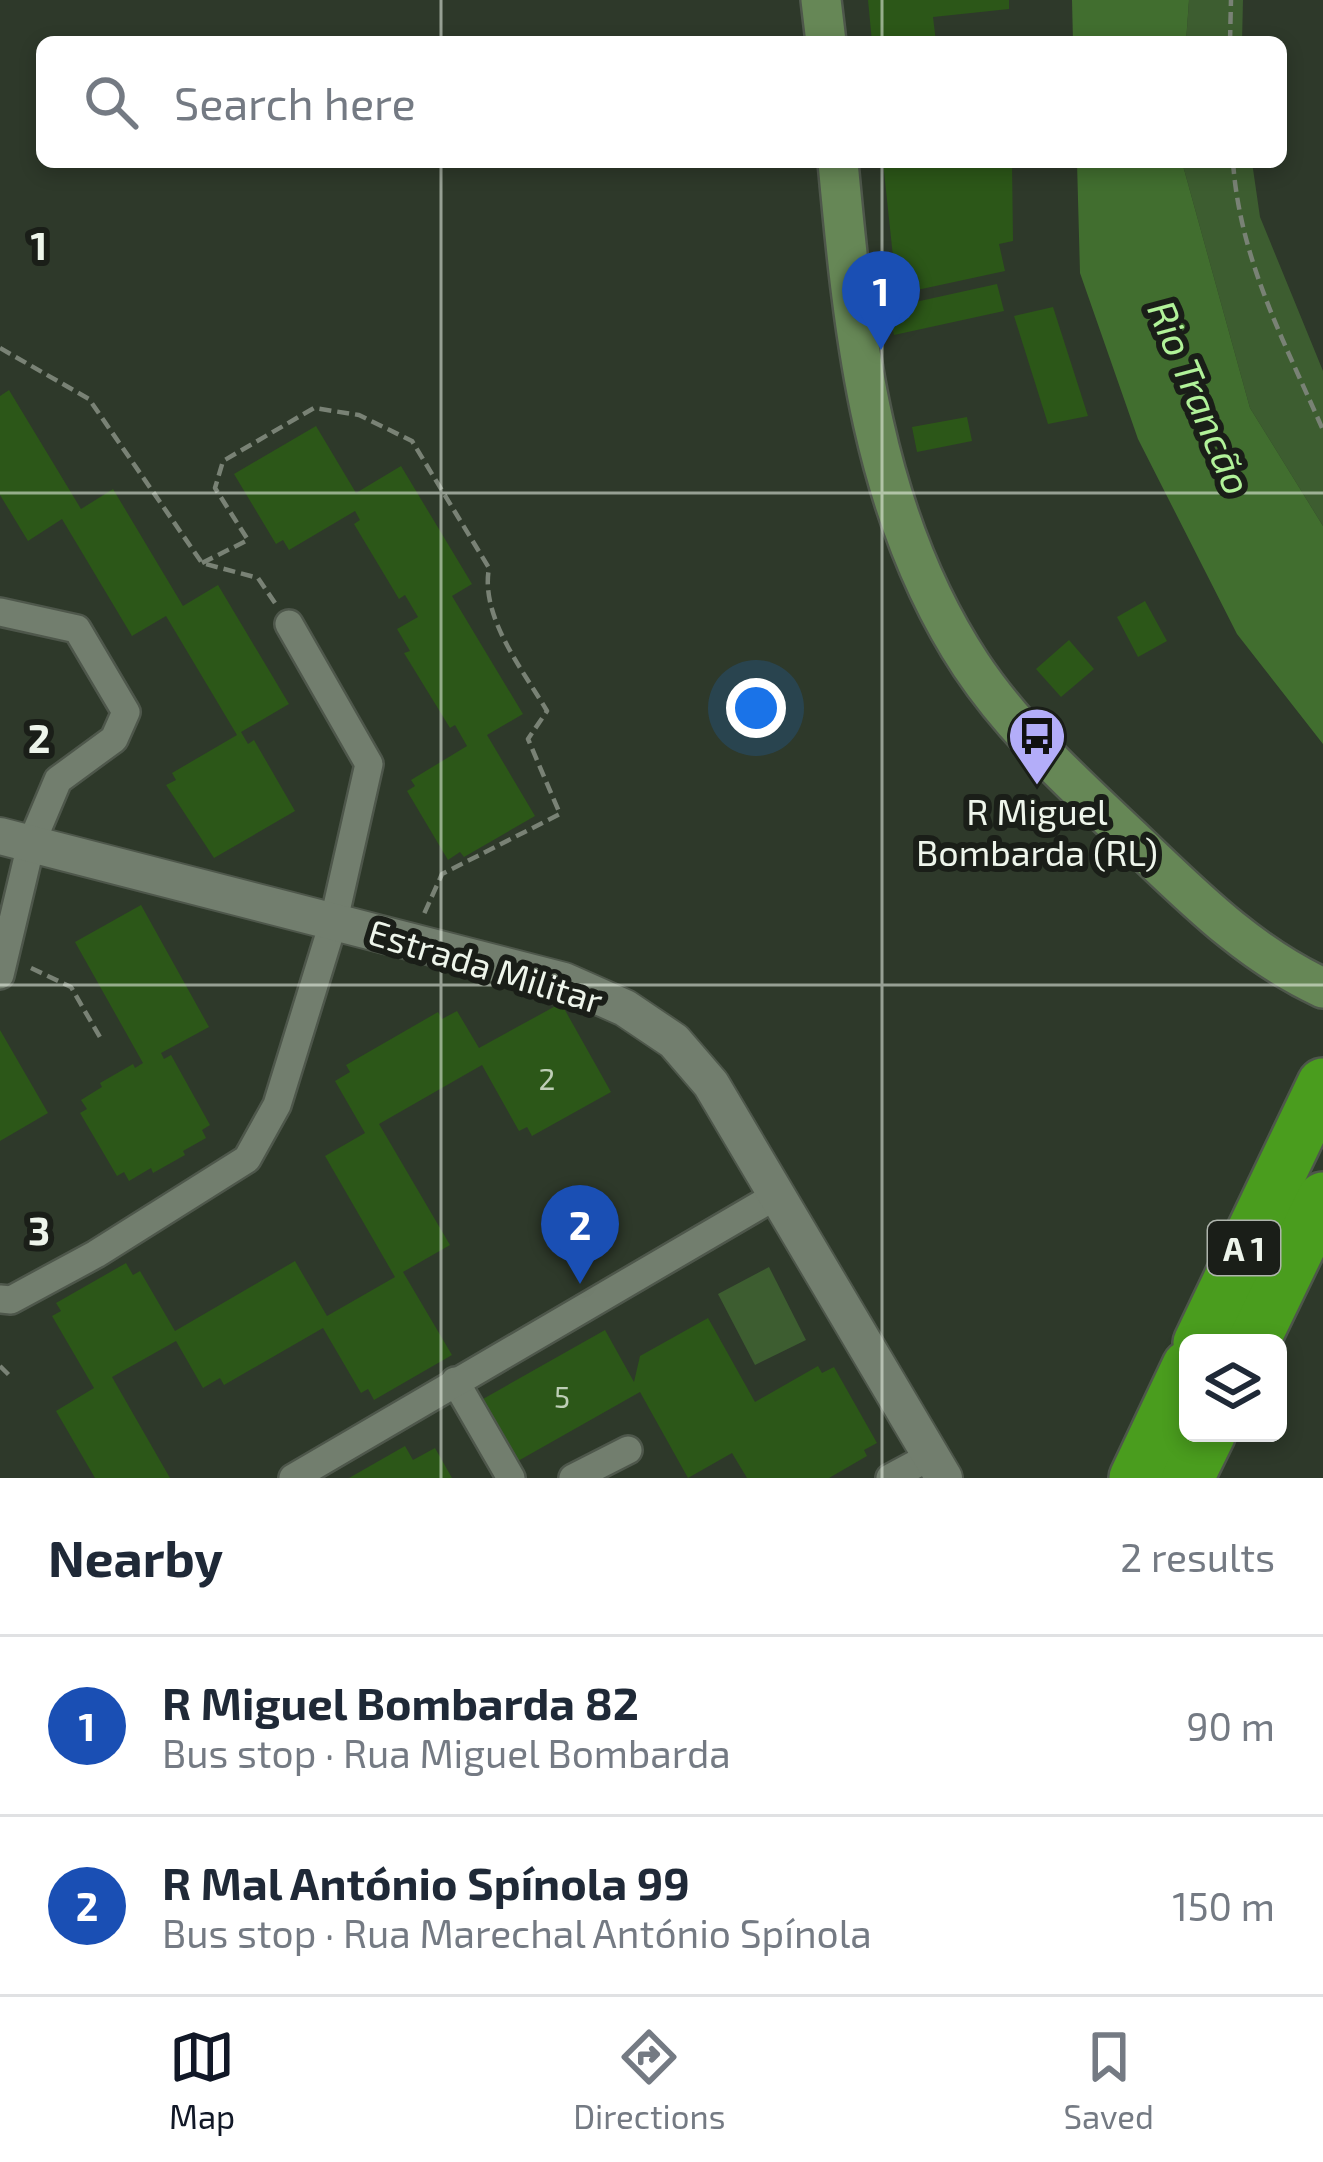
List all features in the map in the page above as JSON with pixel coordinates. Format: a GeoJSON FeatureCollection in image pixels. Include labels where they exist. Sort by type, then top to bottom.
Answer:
{"type":"FeatureCollection","features":[{"type":"Feature","properties":{"kind":"highway","name":"A 1"},"geometry":{"type":"LineString","coordinates":[[1203,1334],[1323,1084]]}},
{"type":"Feature","properties":{"kind":"highway","name":"A 1"},"geometry":{"type":"LineString","coordinates":[[1257,1334],[1323,1198]]}},
{"type":"Feature","properties":{"kind":"highway"},"geometry":{"type":"LineString","coordinates":[[1135,1478],[1179,1385]]}},
{"type":"Feature","properties":{"kind":"highway"},"geometry":{"type":"LineString","coordinates":[[1188,1478],[1206,1442]]}},
{"type":"Feature","properties":{"kind":"main road"},"geometry":{"type":"LineString","coordinates":[[821,0],[825,36]]}},
{"type":"Feature","properties":{"kind":"main road"},"geometry":{"type":"LineString","coordinates":[[839,168],[856,341],[871,419],[910,546],[948,628],[1015,723],[1076,786],[1236,935],[1284,969],[1323,988]]}},
{"type":"Feature","properties":{"kind":"street"},"geometry":{"type":"LineString","coordinates":[[0,612],[77,629],[126,712],[114,739],[58,780],[15,840],[2,965]]}},
{"type":"Feature","properties":{"kind":"street"},"geometry":{"type":"LineString","coordinates":[[0,1299],[10,1300],[96,1254],[247,1159],[277,1105],[334,920],[369,764],[290,624]]}},
{"type":"Feature","properties":{"kind":"street","name":"Estrada Militar"},"geometry":{"type":"LineString","coordinates":[[15,840],[564,980],[625,1008],[674,1041],[711,1084],[938,1467]]}},
{"type":"Feature","properties":{"kind":"street"},"geometry":{"type":"LineString","coordinates":[[293,1478],[777,1195]]}},
{"type":"Feature","properties":{"kind":"street"},"geometry":{"type":"LineString","coordinates":[[455,1382],[511,1478]]}},
{"type":"Feature","properties":{"kind":"street"},"geometry":{"type":"LineString","coordinates":[[573,1478],[628,1450]]}},
{"type":"Feature","properties":{"kind":"street"},"geometry":{"type":"LineString","coordinates":[[890,1478],[938,1467]]}},
{"type":"Feature","properties":{"kind":"path"},"geometry":{"type":"LineString","coordinates":[[1230,36],[1231,0]]}},
{"type":"Feature","properties":{"kind":"path"},"geometry":{"type":"LineString","coordinates":[[1233,168],[1236,212],[1254,271],[1323,430]]}},
{"type":"Feature","properties":{"kind":"path"},"geometry":{"type":"LineString","coordinates":[[0,348],[89,399],[202,563],[258,578],[290,624]]}},
{"type":"Feature","properties":{"kind":"path"},"geometry":{"type":"LineString","coordinates":[[202,563],[248,540],[214,488],[223,461],[314,408],[359,415],[412,441],[489,568],[485,589],[500,627],[547,711],[528,739],[560,814],[442,874],[413,941]]}},
{"type":"Feature","properties":{"kind":"path"},"geometry":{"type":"LineString","coordinates":[[2,965],[71,987],[101,1039]]}},
{"type":"Feature","properties":{"kind":"path"},"geometry":{"type":"LineString","coordinates":[[0,1366],[10,1377]]}},
{"type":"Feature","properties":{"kind":"shaded area"},"geometry":{"type":"Polygon","coordinates":[[[1189,0],[1243,0],[1242,36],[1186,36],[1189,0]]]}},
{"type":"Feature","properties":{"kind":"shaded area"},"geometry":{"type":"Polygon","coordinates":[[[1184,168],[1253,168],[1260,217],[1323,371],[1323,526],[1250,408],[1184,168]]]}},
{"type":"Feature","properties":{"kind":"shaded area"},"geometry":{"type":"Polygon","coordinates":[[[769,1267],[806,1340],[755,1365],[718,1294],[769,1267]]]}},
{"type":"Feature","properties":{"kind":"water"},"geometry":{"type":"Polygon","coordinates":[[[1072,0],[1189,0],[1186,36],[1073,36],[1072,0]]]}},
{"type":"Feature","properties":{"kind":"water","name":"Rio Trancão"},"geometry":{"type":"Polygon","coordinates":[[[1077,168],[1184,168],[1250,408],[1323,526],[1323,744],[1237,634],[1138,439],[1080,273],[1077,168]]]}},
{"type":"Feature","properties":{"kind":"building"},"geometry":{"type":"Polygon","coordinates":[[[868,0],[1009,0],[1009,9],[933,17],[935,36],[871,36],[868,0]]]}},
{"type":"Feature","properties":{"kind":"building"},"geometry":{"type":"Polygon","coordinates":[[[884,168],[1012,168],[1013,241],[999,244],[1005,271],[880,298],[874,270],[894,266],[884,168]]]}},
{"type":"Feature","properties":{"kind":"building"},"geometry":{"type":"Polygon","coordinates":[[[997,284],[1004,311],[894,335],[888,308],[997,284]]]}},
{"type":"Feature","properties":{"kind":"building"},"geometry":{"type":"Polygon","coordinates":[[[1053,307],[1088,416],[1048,424],[1014,316],[1053,307]]]}},
{"type":"Feature","properties":{"kind":"building"},"geometry":{"type":"Polygon","coordinates":[[[9,390],[81,509],[113,489],[183,606],[218,585],[289,704],[241,732],[248,744],[254,740],[295,811],[214,858],[166,785],[176,780],[172,773],[237,735],[166,616],[132,636],[62,519],[28,541],[0,495],[0,396],[9,390]]]}},
{"type":"Feature","properties":{"kind":"building"},"geometry":{"type":"Polygon","coordinates":[[[967,417],[972,441],[917,452],[912,427],[967,417]]]}},
{"type":"Feature","properties":{"kind":"building"},"geometry":{"type":"Polygon","coordinates":[[[316,426],[356,493],[401,466],[472,584],[452,596],[523,714],[487,735],[535,816],[464,857],[460,852],[448,860],[407,791],[415,786],[411,780],[467,746],[455,725],[450,728],[404,653],[410,651],[397,629],[418,617],[405,595],[399,599],[354,524],[360,520],[355,511],[289,550],[283,540],[276,544],[234,474],[316,426]]]}},
{"type":"Feature","properties":{"kind":"building"},"geometry":{"type":"Polygon","coordinates":[[[1145,601],[1167,641],[1138,657],[1117,617],[1145,601]]]}},
{"type":"Feature","properties":{"kind":"building"},"geometry":{"type":"Polygon","coordinates":[[[1069,640],[1094,669],[1061,697],[1036,669],[1069,640]]]}},
{"type":"Feature","properties":{"kind":"building"},"geometry":{"type":"Polygon","coordinates":[[[141,905],[209,1027],[161,1053],[164,1059],[171,1055],[210,1125],[202,1130],[206,1138],[183,1151],[185,1155],[129,1181],[124,1172],[117,1176],[80,1113],[87,1109],[81,1100],[102,1087],[100,1083],[143,1063],[75,942],[141,905]]]}},
{"type":"Feature","properties":{"kind":"building"},"geometry":{"type":"Polygon","coordinates":[[[561,1003],[611,1092],[532,1136],[527,1127],[519,1131],[482,1065],[379,1124],[450,1245],[403,1272],[452,1355],[374,1400],[368,1389],[361,1393],[323,1328],[224,1385],[220,1378],[203,1388],[176,1341],[112,1377],[170,1478],[95,1478],[56,1411],[94,1388],[52,1316],[61,1311],[56,1303],[126,1263],[133,1275],[140,1271],[175,1331],[295,1261],[327,1316],[395,1277],[325,1156],[365,1133],[335,1081],[350,1072],[346,1065],[438,1012],[442,1019],[457,1011],[479,1048],[561,1003]]]}},
{"type":"Feature","properties":{"kind":"building"},"geometry":{"type":"Polygon","coordinates":[[[0,1030],[48,1113],[0,1141],[0,1030]]]}},
{"type":"Feature","properties":{"kind":"building"},"geometry":{"type":"Polygon","coordinates":[[[708,1318],[755,1402],[818,1366],[822,1373],[834,1367],[877,1443],[864,1450],[867,1456],[829,1478],[747,1478],[732,1453],[688,1478],[640,1392],[518,1461],[483,1399],[605,1330],[634,1382],[640,1356],[708,1318]]]}},
{"type":"Feature","properties":{"kind":"building"},"geometry":{"type":"Polygon","coordinates":[[[405,1446],[413,1460],[435,1448],[452,1478],[349,1478],[405,1446]]]}},
{"type":"Feature","properties":{"kind":"place","name":"R Miguel Bombarda 82"},"geometry":{"type":"Point","coordinates":[881,350]}},
{"type":"Feature","properties":{"kind":"place","name":"R Miguel Bombarda (RL)"},"geometry":{"type":"Point","coordinates":[1037,787]}},
{"type":"Feature","properties":{"kind":"place","name":"R Mal António Spínola 99"},"geometry":{"type":"Point","coordinates":[580,1284]}}]}
